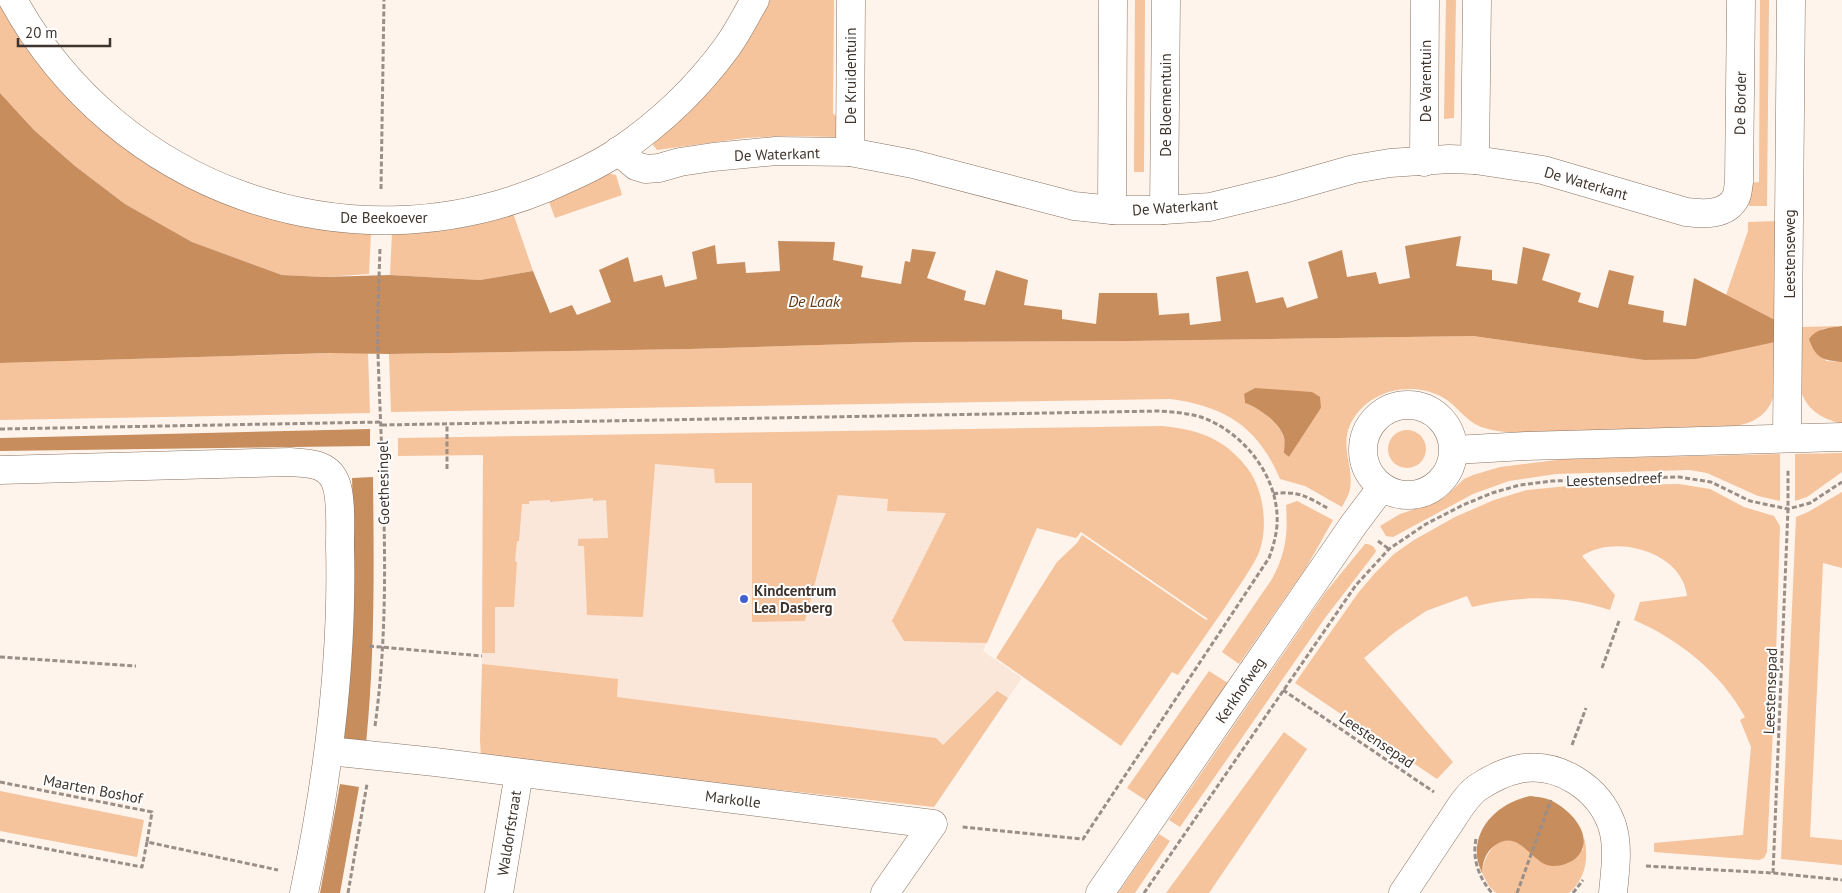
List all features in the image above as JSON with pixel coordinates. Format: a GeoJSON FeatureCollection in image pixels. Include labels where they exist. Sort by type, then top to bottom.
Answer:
{"type":"FeatureCollection","features":[{"type":"Feature","properties":{"kind":"street","name":"De Beekoever"},"geometry":{"type":"LineString","coordinates":[[13,0],[26,24],[73,84],[114,125],[174,165],[206,181],[265,204],[338,218],[380,220],[415,220],[450,216],[497,206],[527,196],[563,180],[618,151],[656,122],[707,73],[728,46],[755,0]]}},
{"type":"Feature","properties":{"kind":"street","name":"De Kruidentuin"},"geometry":{"type":"LineString","coordinates":[[850,152],[851,0]]}},
{"type":"Feature","properties":{"kind":"street"},"geometry":{"type":"LineString","coordinates":[[1112,210],[1113,0]]}},
{"type":"Feature","properties":{"kind":"street","name":"De Bloementuin"},"geometry":{"type":"LineString","coordinates":[[1164,210],[1166,0]]}},
{"type":"Feature","properties":{"kind":"street","name":"De Varentuin"},"geometry":{"type":"LineString","coordinates":[[1424,162],[1425,0]]}},
{"type":"Feature","properties":{"kind":"street"},"geometry":{"type":"LineString","coordinates":[[1475,160],[1477,0]]}},
{"type":"Feature","properties":{"kind":"street","name":"De Border"},"geometry":{"type":"LineString","coordinates":[[1731,204],[1736,197],[1739,182],[1741,0]]}},
{"type":"Feature","properties":{"kind":"street","name":"Leestenseweg"},"geometry":{"type":"LineString","coordinates":[[1787,438],[1791,0]]}},
{"type":"Feature","properties":{"kind":"street","name":"De Waterkant"},"geometry":{"type":"LineString","coordinates":[[618,151],[636,166],[646,168],[659,168],[680,162],[713,157],[776,151],[850,152],[913,164],[1065,204],[1112,210],[1164,210],[1210,207],[1354,169],[1390,163],[1449,159],[1475,160],[1544,170],[1686,212],[1703,214],[1720,212],[1731,204]]}},
{"type":"Feature","properties":{"kind":"street"},"geometry":{"type":"LineString","coordinates":[[1405,404],[1424,407],[1440,417],[1450,433],[1454,450],[1448,470],[1436,485],[1419,494],[1400,495],[1382,487],[1369,474],[1362,456],[1364,437],[1373,420],[1387,409],[1405,404]]}},
{"type":"Feature","properties":{"kind":"street"},"geometry":{"type":"LineString","coordinates":[[1454,450],[1526,446],[1842,437]]}},
{"type":"Feature","properties":{"kind":"street"},"geometry":{"type":"LineString","coordinates":[[0,470],[290,462],[310,463],[328,470],[336,482],[340,510],[341,577],[338,659],[329,751],[306,885]]}},
{"type":"Feature","properties":{"kind":"street","name":"Kerkhofweg"},"geometry":{"type":"LineString","coordinates":[[1100,893],[1354,524],[1382,487]]}},
{"type":"Feature","properties":{"kind":"street","name":"Markolle"},"geometry":{"type":"LineString","coordinates":[[329,751],[436,762],[933,824]]}},
{"type":"Feature","properties":{"kind":"street"},"geometry":{"type":"LineString","coordinates":[[1403,893],[1459,809],[1476,789],[1497,776],[1519,769],[1544,769],[1561,772],[1580,782],[1594,796],[1612,825],[1616,864],[1613,893]]}},
{"type":"Feature","properties":{"kind":"street","name":"Waldorfstraat"},"geometry":{"type":"LineString","coordinates":[[499,893],[519,773]]}},
{"type":"Feature","properties":{"kind":"street"},"geometry":{"type":"LineString","coordinates":[[885,893],[933,824]]}},
{"type":"Feature","properties":{"kind":"path"},"geometry":{"type":"LineString","coordinates":[[380,220],[384,0]]}},
{"type":"Feature","properties":{"kind":"path"},"geometry":{"type":"LineString","coordinates":[[379,274],[378,353],[382,424],[1159,411],[1200,417],[1233,433],[1248,448],[1261,468],[1273,494],[1277,524],[1275,542],[1270,558],[1083,839],[933,824]]}},
{"type":"Feature","properties":{"kind":"path","name":"Goethesingel"},"geometry":{"type":"LineString","coordinates":[[0,429],[382,424],[383,648],[372,755],[348,893]]}},
{"type":"Feature","properties":{"kind":"path"},"geometry":{"type":"LineString","coordinates":[[447,424],[447,469]]}},
{"type":"Feature","properties":{"kind":"path"},"geometry":{"type":"LineString","coordinates":[[1787,438],[1788,509]]}},
{"type":"Feature","properties":{"kind":"path","name":"Leestensedreef"},"geometry":{"type":"LineString","coordinates":[[1283,690],[1356,585],[1389,549],[1426,524],[1463,505],[1507,488],[1537,482],[1679,476],[1711,482],[1750,501],[1788,509],[1810,503],[1842,482]]}},
{"type":"Feature","properties":{"kind":"path"},"geometry":{"type":"LineString","coordinates":[[1273,494],[1286,492],[1306,496],[1354,524]]}},
{"type":"Feature","properties":{"kind":"path","name":"Leestensepad"},"geometry":{"type":"LineString","coordinates":[[1773,873],[1788,509]]}},
{"type":"Feature","properties":{"kind":"path"},"geometry":{"type":"LineString","coordinates":[[1602,668],[1619,621]]}},
{"type":"Feature","properties":{"kind":"path"},"geometry":{"type":"LineString","coordinates":[[373,646],[482,656]]}},
{"type":"Feature","properties":{"kind":"path"},"geometry":{"type":"LineString","coordinates":[[0,657],[136,666]]}},
{"type":"Feature","properties":{"kind":"path"},"geometry":{"type":"LineString","coordinates":[[1144,893],[1283,690]]}},
{"type":"Feature","properties":{"kind":"path","name":"Leestensepad"},"geometry":{"type":"LineString","coordinates":[[1283,690],[1459,809]]}},
{"type":"Feature","properties":{"kind":"path"},"geometry":{"type":"LineString","coordinates":[[1561,772],[1586,708]]}},
{"type":"Feature","properties":{"kind":"path","name":"Maarten Boshof"},"geometry":{"type":"LineString","coordinates":[[0,782],[152,812],[142,867],[0,840]]}},
{"type":"Feature","properties":{"kind":"path"},"geometry":{"type":"LineString","coordinates":[[1517,893],[1552,797],[1545,795]]}},
{"type":"Feature","properties":{"kind":"path"},"geometry":{"type":"LineString","coordinates":[[1477,836],[1476,862],[1484,883],[1492,893]]}},
{"type":"Feature","properties":{"kind":"path"},"geometry":{"type":"LineString","coordinates":[[147,842],[306,885]]}},
{"type":"Feature","properties":{"kind":"path"},"geometry":{"type":"LineString","coordinates":[[1616,864],[1773,873],[1842,880]]}},
{"type":"Feature","properties":{"kind":"path"},"geometry":{"type":"LineString","coordinates":[[1573,893],[1585,876]]}},
{"type":"Feature","properties":{"kind":"shaded area"},"geometry":{"type":"Polygon","coordinates":[[[770,0],[834,0],[833,113],[843,124],[837,137],[786,136],[745,138],[657,150],[651,142],[764,11],[770,0]]]}},
{"type":"Feature","properties":{"kind":"shaded area"},"geometry":{"type":"Polygon","coordinates":[[[1135,0],[1145,0],[1144,172],[1134,172],[1135,0]]]}},
{"type":"Feature","properties":{"kind":"shaded area"},"geometry":{"type":"Polygon","coordinates":[[[1446,0],[1456,0],[1454,118],[1444,119],[1446,0]]]}},
{"type":"Feature","properties":{"kind":"shaded area"},"geometry":{"type":"Polygon","coordinates":[[[1760,0],[1769,0],[1767,206],[1749,206],[1750,183],[1759,182],[1760,0]]]}},
{"type":"Feature","properties":{"kind":"shaded area"},"geometry":{"type":"Polygon","coordinates":[[[0,2],[25,44],[55,82],[89,117],[126,148],[167,174],[210,196],[256,214],[311,228],[371,233],[369,274],[324,277],[282,275],[192,242],[125,204],[75,166],[34,130],[0,93],[0,2]]]}},
{"type":"Feature","properties":{"kind":"shaded area"},"geometry":{"type":"Polygon","coordinates":[[[606,173],[616,175],[622,195],[555,218],[549,202],[578,189],[606,173]]]}},
{"type":"Feature","properties":{"kind":"shaded area"},"geometry":{"type":"Polygon","coordinates":[[[513,213],[533,271],[480,280],[390,275],[392,233],[453,228],[513,213]]]}},
{"type":"Feature","properties":{"kind":"shaded area"},"geometry":{"type":"Polygon","coordinates":[[[1777,221],[1775,320],[1726,295],[1748,231],[1748,222],[1777,221]]]}},
{"type":"Feature","properties":{"kind":"shaded area"},"geometry":{"type":"Polygon","coordinates":[[[1841,326],[1822,329],[1826,361],[1842,362],[1842,424],[1827,419],[1815,412],[1806,402],[1800,388],[1802,327],[1841,326]]]}},
{"type":"Feature","properties":{"kind":"shaded area"},"geometry":{"type":"Polygon","coordinates":[[[1473,336],[1644,360],[1775,342],[1776,383],[1770,405],[1762,414],[1751,421],[1736,426],[1519,433],[1481,427],[1447,400],[1430,392],[1403,389],[1390,392],[1367,404],[1357,413],[1350,425],[1346,441],[1351,481],[1348,496],[1342,507],[1305,486],[1280,479],[1261,446],[1237,422],[1207,407],[1170,399],[391,412],[389,354],[690,349],[917,342],[1473,336]],[[1255,388],[1244,395],[1245,403],[1262,412],[1281,431],[1284,437],[1284,453],[1289,457],[1321,408],[1255,388]]]}},
{"type":"Feature","properties":{"kind":"shaded area"},"geometry":{"type":"Polygon","coordinates":[[[368,352],[370,413],[0,420],[0,363],[368,352]]]}},
{"type":"Feature","properties":{"kind":"shaded area"},"geometry":{"type":"Polygon","coordinates":[[[1162,426],[1190,430],[1204,435],[1234,453],[1254,478],[1258,489],[1263,512],[1263,536],[1257,557],[1226,606],[1178,675],[1172,672],[1121,746],[996,658],[1057,562],[1077,543],[1082,535],[1206,620],[1208,619],[1081,532],[1076,538],[1037,528],[987,643],[904,641],[892,621],[946,513],[887,511],[888,499],[838,495],[805,621],[752,622],[752,483],[715,483],[714,469],[655,464],[643,617],[587,615],[584,546],[578,546],[578,539],[608,538],[606,500],[593,501],[593,498],[550,502],[550,500],[529,501],[529,504],[522,504],[519,541],[517,541],[515,561],[517,562],[514,607],[495,607],[495,653],[482,653],[483,455],[398,456],[398,438],[1162,426]]]}},
{"type":"Feature","properties":{"kind":"shaded area"},"geometry":{"type":"Polygon","coordinates":[[[1407,430],[1420,436],[1426,449],[1420,462],[1407,468],[1394,462],[1388,449],[1394,436],[1407,430]]]}},
{"type":"Feature","properties":{"kind":"shaded area","name":"Kindcentrum Lea Dasberg"},"geometry":{"type":"Polygon","coordinates":[[[1143,442],[1076,538],[1037,528],[983,651],[1022,678],[934,807],[480,740],[482,693],[483,455],[1143,442]]]}},
{"type":"Feature","properties":{"kind":"shaded area"},"geometry":{"type":"Polygon","coordinates":[[[1842,453],[1842,472],[1807,497],[1795,501],[1795,454],[1842,453]]]}},
{"type":"Feature","properties":{"kind":"shaded area"},"geometry":{"type":"Polygon","coordinates":[[[1780,454],[1780,501],[1758,496],[1707,473],[1689,470],[1556,474],[1509,481],[1473,494],[1393,537],[1386,536],[1380,526],[1400,514],[1445,497],[1464,479],[1500,467],[1565,459],[1780,454]]]}},
{"type":"Feature","properties":{"kind":"shaded area"},"geometry":{"type":"Polygon","coordinates":[[[1679,484],[1710,489],[1744,507],[1774,516],[1780,526],[1775,687],[1767,852],[1764,858],[1759,860],[1654,852],[1654,843],[1743,835],[1751,747],[1740,720],[1745,717],[1724,686],[1698,659],[1683,648],[1667,637],[1634,620],[1640,602],[1687,596],[1683,581],[1674,568],[1661,558],[1645,551],[1629,547],[1612,546],[1596,549],[1582,556],[1615,595],[1610,610],[1559,599],[1541,598],[1507,600],[1472,607],[1467,596],[1426,611],[1395,632],[1364,658],[1453,762],[1437,779],[1295,683],[1358,593],[1375,573],[1394,554],[1414,540],[1455,517],[1494,500],[1527,490],[1568,486],[1679,484]]]}},
{"type":"Feature","properties":{"kind":"shaded area"},"geometry":{"type":"Polygon","coordinates":[[[1842,492],[1842,568],[1823,563],[1810,837],[1842,840],[1842,865],[1781,859],[1796,517],[1842,492]]]}},
{"type":"Feature","properties":{"kind":"shaded area"},"geometry":{"type":"Polygon","coordinates":[[[1297,501],[1333,520],[1306,568],[1239,664],[1222,652],[1277,570],[1285,543],[1287,525],[1286,505],[1297,501]]]}},
{"type":"Feature","properties":{"kind":"shaded area"},"geometry":{"type":"Polygon","coordinates":[[[1365,544],[1371,545],[1376,551],[1375,553],[1325,618],[1180,827],[1169,820],[1325,593],[1365,544]]]}},
{"type":"Feature","properties":{"kind":"shaded area"},"geometry":{"type":"Polygon","coordinates":[[[482,664],[618,679],[617,697],[936,738],[943,745],[997,691],[1008,698],[934,807],[481,757],[482,664]]]}},
{"type":"Feature","properties":{"kind":"shaded area"},"geometry":{"type":"Polygon","coordinates":[[[1209,671],[1228,683],[1147,801],[1127,788],[1209,671]]]}},
{"type":"Feature","properties":{"kind":"shaded area"},"geometry":{"type":"Polygon","coordinates":[[[1284,732],[1307,749],[1209,893],[1166,893],[1284,732]]]}},
{"type":"Feature","properties":{"kind":"shaded area"},"geometry":{"type":"Polygon","coordinates":[[[0,791],[144,820],[137,857],[0,831],[0,791]]]}},
{"type":"Feature","properties":{"kind":"shaded area"},"geometry":{"type":"Polygon","coordinates":[[[1159,834],[1170,841],[1135,893],[1118,893],[1159,834]]]}},
{"type":"Feature","properties":{"kind":"shaded area"},"geometry":{"type":"Polygon","coordinates":[[[1584,837],[1585,867],[1579,881],[1569,893],[1496,893],[1489,886],[1482,873],[1484,862],[1490,851],[1503,841],[1517,842],[1538,860],[1583,850],[1584,837]]]}},
{"type":"Feature","properties":{"kind":"water","name":"De Laak"},"geometry":{"type":"Polygon","coordinates":[[[0,93],[34,130],[75,166],[125,204],[192,242],[282,275],[324,277],[390,275],[480,280],[533,271],[550,313],[572,305],[577,315],[611,302],[599,270],[628,257],[634,282],[662,275],[665,287],[697,279],[692,252],[715,245],[717,264],[745,262],[746,273],[780,271],[778,241],[835,242],[833,260],[863,266],[861,277],[901,284],[905,261],[910,262],[912,249],[936,252],[927,278],[966,291],[964,300],[985,305],[996,270],[1028,280],[1024,305],[1062,310],[1062,319],[1096,324],[1099,293],[1157,293],[1159,315],[1189,313],[1190,325],[1221,321],[1216,277],[1248,271],[1256,303],[1283,297],[1287,308],[1318,298],[1308,262],[1342,250],[1347,277],[1376,272],[1379,284],[1410,278],[1405,246],[1461,236],[1456,266],[1492,270],[1492,280],[1517,284],[1523,247],[1550,254],[1542,280],[1581,293],[1578,302],[1598,308],[1609,270],[1634,276],[1628,304],[1664,311],[1663,322],[1686,326],[1694,278],[1775,320],[1775,342],[1696,359],[1644,360],[1473,336],[917,342],[690,349],[389,354],[331,353],[0,363],[0,93]]]}},
{"type":"Feature","properties":{"kind":"water"},"geometry":{"type":"Polygon","coordinates":[[[1842,326],[1842,362],[1825,359],[1818,355],[1814,351],[1809,339],[1812,335],[1828,328],[1842,326]]]}},
{"type":"Feature","properties":{"kind":"water"},"geometry":{"type":"Polygon","coordinates":[[[1255,388],[1312,392],[1320,397],[1321,408],[1289,457],[1284,453],[1284,437],[1278,426],[1262,412],[1245,403],[1244,394],[1255,388]]]}},
{"type":"Feature","properties":{"kind":"water"},"geometry":{"type":"Polygon","coordinates":[[[370,429],[370,446],[0,451],[0,438],[370,429]]]}},
{"type":"Feature","properties":{"kind":"water"},"geometry":{"type":"Polygon","coordinates":[[[373,477],[374,577],[366,744],[343,741],[354,547],[352,478],[373,477]]]}},
{"type":"Feature","properties":{"kind":"water"},"geometry":{"type":"Polygon","coordinates":[[[340,784],[359,787],[340,893],[320,893],[340,784]]]}},
{"type":"Feature","properties":{"kind":"water"},"geometry":{"type":"Polygon","coordinates":[[[1530,796],[1552,801],[1567,811],[1579,825],[1583,834],[1582,850],[1570,862],[1551,866],[1541,862],[1523,846],[1510,841],[1502,841],[1489,851],[1482,873],[1478,863],[1477,845],[1485,825],[1509,804],[1530,796]]]}},
{"type":"Feature","properties":{"kind":"place","name":"Kindcentrum Lea Dasberg"},"geometry":{"type":"Point","coordinates":[744,599]}}]}
